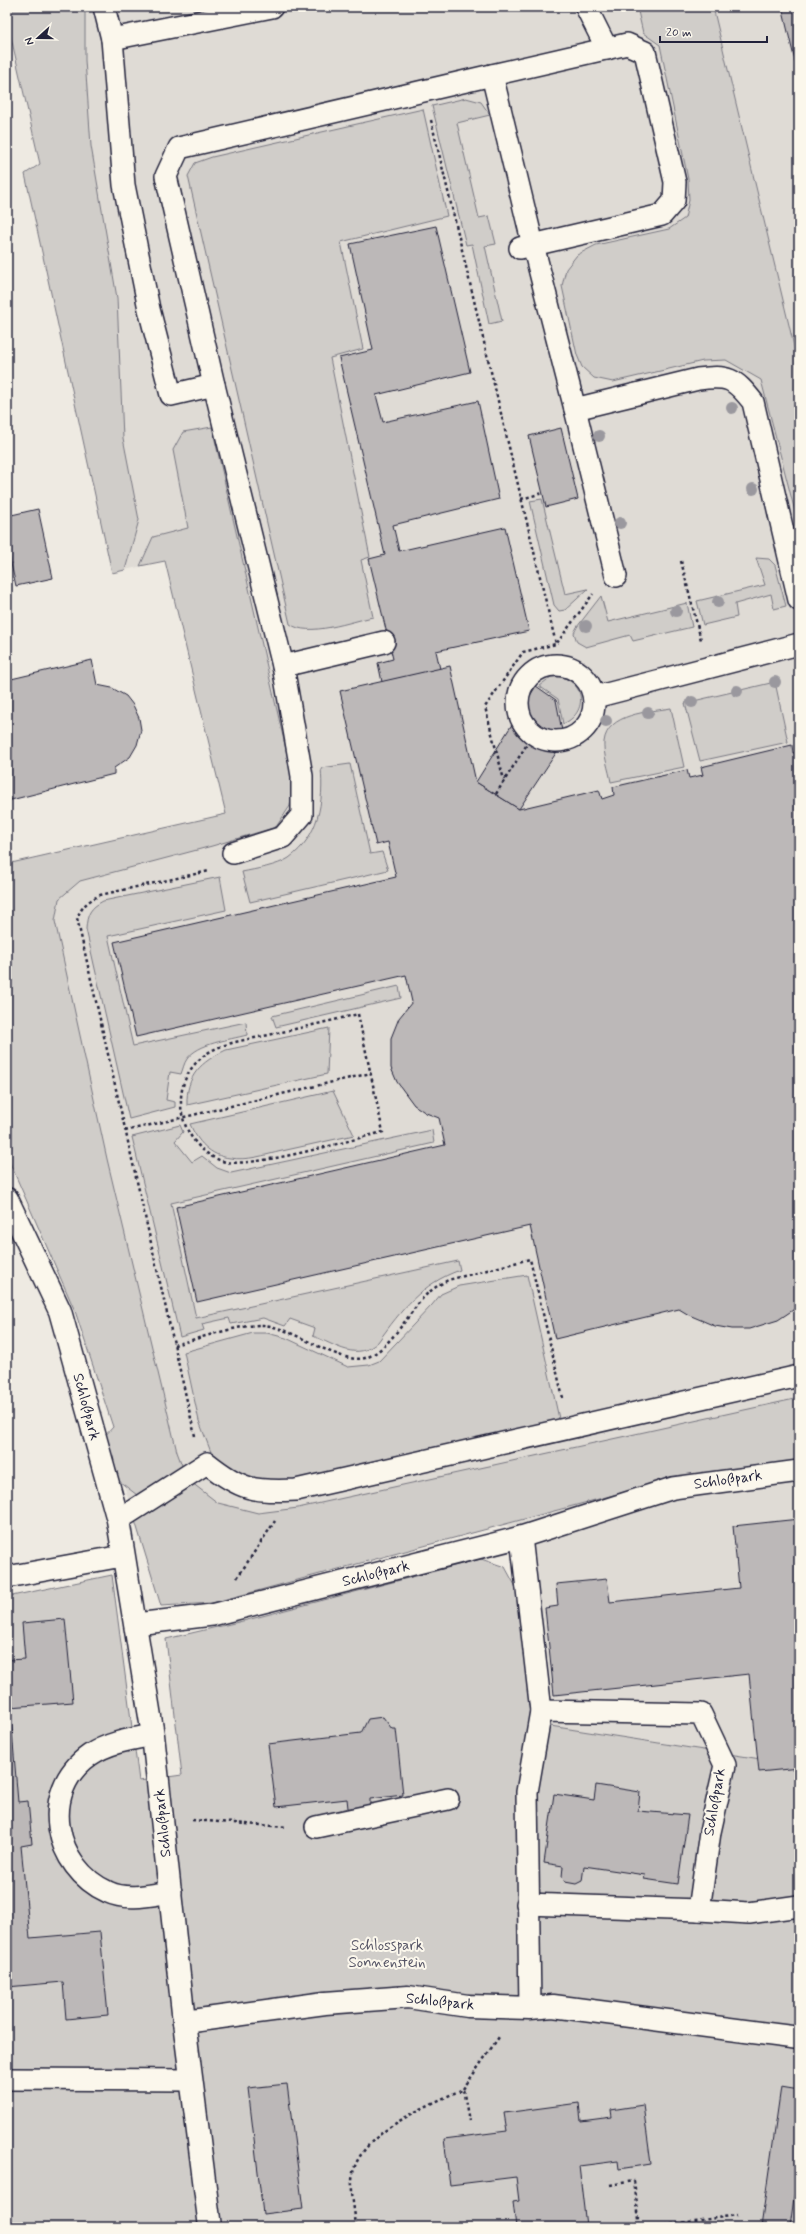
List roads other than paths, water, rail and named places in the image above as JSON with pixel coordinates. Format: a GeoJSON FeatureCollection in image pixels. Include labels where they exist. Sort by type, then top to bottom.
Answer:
{"type":"FeatureCollection","features":[{"type":"Feature","properties":{"kind":"street","name":"Schloßpark"},"geometry":{"type":"LineString","coordinates":[[7,1199],[60,1312],[118,1520],[122,1556],[136,1624],[154,1735],[184,2022],[210,2227]]}},
{"type":"Feature","properties":{"kind":"street","name":"Schloßpark"},"geometry":{"type":"LineString","coordinates":[[184,2022],[325,2003],[408,1997],[468,2006],[523,2008],[553,2006],[799,2038]]}},
{"type":"Feature","properties":{"kind":"lane"},"geometry":{"type":"LineString","coordinates":[[104,7],[112,39],[124,185],[149,308],[171,394],[214,385]]}},
{"type":"Feature","properties":{"kind":"lane"},"geometry":{"type":"LineString","coordinates":[[112,39],[272,7]]}},
{"type":"Feature","properties":{"kind":"lane"},"geometry":{"type":"LineString","coordinates":[[586,7],[607,49]]}},
{"type":"Feature","properties":{"kind":"lane"},"geometry":{"type":"LineString","coordinates":[[233,853],[283,837],[302,814],[302,776],[283,666],[214,385],[166,176],[179,148],[627,44],[645,52],[675,182],[674,201],[662,215],[526,247]]}},
{"type":"Feature","properties":{"kind":"lane"},"geometry":{"type":"LineString","coordinates":[[492,75],[526,247],[575,409],[616,576]]}},
{"type":"Feature","properties":{"kind":"lane"},"geometry":{"type":"LineString","coordinates":[[575,409],[698,379],[719,376],[739,384],[753,402],[799,600]]}},
{"type":"Feature","properties":{"kind":"lane"},"geometry":{"type":"LineString","coordinates":[[283,666],[384,642]]}},
{"type":"Feature","properties":{"kind":"lane"},"geometry":{"type":"LineString","coordinates":[[595,697],[799,644]]}},
{"type":"Feature","properties":{"kind":"lane"},"geometry":{"type":"LineString","coordinates":[[547,665],[568,667],[578,671],[589,682],[595,697],[594,713],[586,727],[574,738],[558,742],[542,739],[529,730],[520,716],[518,700],[522,685],[532,672],[547,665]]}},
{"type":"Feature","properties":{"kind":"lane"},"geometry":{"type":"LineString","coordinates":[[118,1520],[207,1463],[226,1479],[242,1487],[262,1491],[296,1490],[799,1376]]}},
{"type":"Feature","properties":{"kind":"lane","name":"Schloßpark"},"geometry":{"type":"LineString","coordinates":[[136,1624],[212,1615],[521,1537],[673,1488],[799,1470]]}},
{"type":"Feature","properties":{"kind":"lane"},"geometry":{"type":"LineString","coordinates":[[521,1537],[542,1711],[527,1792],[527,1904],[523,2008]]}},
{"type":"Feature","properties":{"kind":"lane"},"geometry":{"type":"LineString","coordinates":[[7,1577],[122,1556]]}},
{"type":"Feature","properties":{"kind":"lane","name":"Schloßpark"},"geometry":{"type":"LineString","coordinates":[[542,1711],[701,1714],[725,1765],[710,1832],[699,1910]]}},
{"type":"Feature","properties":{"kind":"lane"},"geometry":{"type":"LineString","coordinates":[[154,1735],[106,1746],[89,1756],[72,1774],[62,1794],[58,1818],[60,1840],[70,1861],[84,1878],[109,1893],[136,1897],[171,1892]]}},
{"type":"Feature","properties":{"kind":"lane"},"geometry":{"type":"LineString","coordinates":[[316,1827],[448,1799]]}},
{"type":"Feature","properties":{"kind":"lane"},"geometry":{"type":"LineString","coordinates":[[527,1904],[749,1913],[799,1906]]}},
{"type":"Feature","properties":{"kind":"lane"},"geometry":{"type":"LineString","coordinates":[[7,2078],[191,2080]]}},
{"type":"Feature","properties":{"kind":"park label","name":"Schlosspark Sonnenstein"},"geometry":{"type":"Point","coordinates":[387,1954]}}]}
